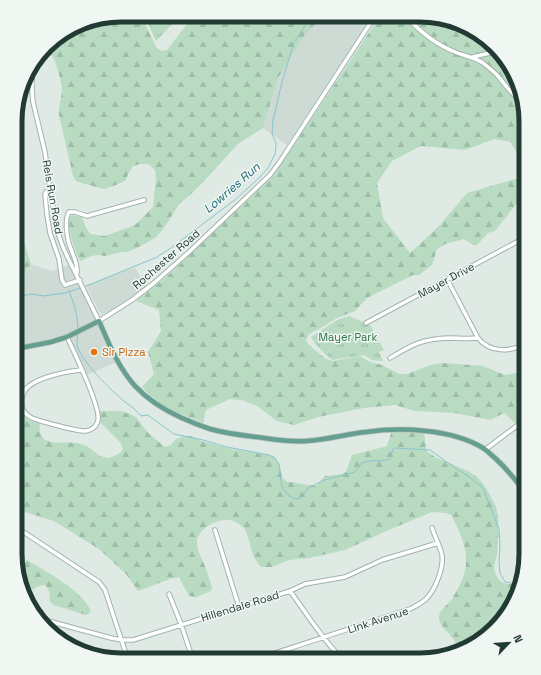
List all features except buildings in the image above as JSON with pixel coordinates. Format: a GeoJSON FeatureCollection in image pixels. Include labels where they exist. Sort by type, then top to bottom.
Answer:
{"type":"FeatureCollection","features":[{"type":"Feature","properties":{"kind":"main road","name":"Rochester Road"},"geometry":{"type":"LineString","coordinates":[[22,348],[52,342],[67,337],[99,320]]}},
{"type":"Feature","properties":{"kind":"main road"},"geometry":{"type":"LineString","coordinates":[[99,320],[118,362],[131,381],[145,397],[164,410],[207,428],[235,434],[298,442],[368,431],[386,430],[435,432],[457,436],[486,449],[519,484]]}},
{"type":"Feature","properties":{"kind":"street","name":"Rochester Road"},"geometry":{"type":"LineString","coordinates":[[99,320],[132,300],[154,283],[270,175],[371,22]]}},
{"type":"Feature","properties":{"kind":"street"},"geometry":{"type":"LineString","coordinates":[[412,22],[420,31],[434,41],[458,54],[481,62],[492,70],[516,96]]}},
{"type":"Feature","properties":{"kind":"street"},"geometry":{"type":"LineString","coordinates":[[472,58],[491,52]]}},
{"type":"Feature","properties":{"kind":"street","name":"Reis Run Road"},"geometry":{"type":"LineString","coordinates":[[32,79],[32,102],[45,152],[58,233],[68,258],[99,320]]}},
{"type":"Feature","properties":{"kind":"street"},"geometry":{"type":"LineString","coordinates":[[50,190],[45,194],[46,210],[50,233],[59,259],[62,280],[65,285],[80,280]]}},
{"type":"Feature","properties":{"kind":"street"},"geometry":{"type":"LineString","coordinates":[[77,274],[77,263],[70,248],[66,225],[66,216],[69,212],[75,212],[86,216],[144,200]]}},
{"type":"Feature","properties":{"kind":"street","name":"Mayer Drive"},"geometry":{"type":"LineString","coordinates":[[366,323],[519,241]]}},
{"type":"Feature","properties":{"kind":"street"},"geometry":{"type":"LineString","coordinates":[[447,279],[478,338],[486,346],[498,350],[513,349],[519,347]]}},
{"type":"Feature","properties":{"kind":"street"},"geometry":{"type":"LineString","coordinates":[[22,406],[25,413],[33,418],[80,431],[85,431],[97,424],[98,411],[92,393],[67,337]]}},
{"type":"Feature","properties":{"kind":"street"},"geometry":{"type":"LineString","coordinates":[[390,358],[410,346],[424,341],[445,338],[478,338]]}},
{"type":"Feature","properties":{"kind":"street"},"geometry":{"type":"LineString","coordinates":[[22,399],[24,392],[29,386],[40,380],[67,372],[82,370]]}},
{"type":"Feature","properties":{"kind":"street"},"geometry":{"type":"LineString","coordinates":[[486,449],[519,424]]}},
{"type":"Feature","properties":{"kind":"street","name":"Link Avenue"},"geometry":{"type":"LineString","coordinates":[[275,653],[410,609],[419,605],[428,598],[439,577],[442,565],[442,555],[432,528]]}},
{"type":"Feature","properties":{"kind":"street"},"geometry":{"type":"LineString","coordinates":[[215,530],[239,607]]}},
{"type":"Feature","properties":{"kind":"street"},"geometry":{"type":"LineString","coordinates":[[22,532],[100,582],[105,590],[126,653]]}},
{"type":"Feature","properties":{"kind":"street","name":"Hillendale Road"},"geometry":{"type":"LineString","coordinates":[[49,621],[111,638],[133,640],[290,591],[305,584],[345,577],[382,560],[438,543]]}},
{"type":"Feature","properties":{"kind":"street"},"geometry":{"type":"LineString","coordinates":[[290,591],[336,653]]}},
{"type":"Feature","properties":{"kind":"street"},"geometry":{"type":"LineString","coordinates":[[169,594],[191,653]]}},
{"type":"Feature","properties":{"kind":"shaded area"},"geometry":{"type":"Polygon","coordinates":[[[317,22],[361,22],[366,25],[287,145],[263,128],[278,78],[304,36],[317,22]]]}},
{"type":"Feature","properties":{"kind":"shaded area"},"geometry":{"type":"Polygon","coordinates":[[[31,264],[51,271],[71,264],[117,362],[84,376],[67,337],[22,347],[23,274],[31,264]]]}},
{"type":"Feature","properties":{"kind":"shaded area"},"geometry":{"type":"Polygon","coordinates":[[[135,268],[147,286],[102,315],[86,286],[126,270],[135,268]]]}},
{"type":"Feature","properties":{"kind":"green space"},"geometry":{"type":"Polygon","coordinates":[[[144,22],[156,47],[161,51],[167,50],[189,22],[317,22],[304,36],[278,78],[263,128],[238,144],[205,180],[179,204],[160,233],[155,238],[127,252],[105,256],[91,256],[80,261],[73,245],[70,231],[69,219],[71,215],[82,217],[90,234],[105,236],[135,225],[153,207],[156,178],[155,170],[148,164],[133,166],[126,180],[104,189],[76,181],[73,176],[59,115],[62,89],[60,77],[54,59],[50,54],[56,47],[77,32],[96,25],[108,23],[144,22]]]}},
{"type":"Feature","properties":{"kind":"green space"},"geometry":{"type":"Polygon","coordinates":[[[147,22],[174,22],[156,41],[147,22]]]}},
{"type":"Feature","properties":{"kind":"green space"},"geometry":{"type":"Polygon","coordinates":[[[376,22],[420,22],[445,25],[464,32],[490,51],[506,72],[516,96],[519,121],[519,157],[511,142],[494,139],[465,150],[421,146],[392,161],[377,183],[383,218],[410,253],[439,226],[467,193],[519,178],[519,203],[517,203],[495,231],[488,233],[477,245],[473,245],[464,239],[445,244],[437,249],[432,265],[419,275],[413,275],[367,298],[355,311],[337,318],[309,334],[306,340],[309,345],[326,359],[333,361],[360,356],[370,362],[382,365],[399,374],[407,374],[431,365],[443,363],[483,366],[505,375],[519,372],[519,420],[515,423],[504,413],[490,420],[454,413],[415,411],[395,405],[364,408],[318,417],[294,425],[277,421],[257,406],[242,400],[230,399],[206,410],[203,423],[162,406],[142,387],[154,374],[148,352],[161,331],[159,310],[136,301],[164,279],[274,175],[376,22]]]}},
{"type":"Feature","properties":{"kind":"green space"},"geometry":{"type":"Polygon","coordinates":[[[22,236],[31,264],[22,274],[22,236]]]}},
{"type":"Feature","properties":{"kind":"green space","name":"Mayer Park"},"geometry":{"type":"Polygon","coordinates":[[[349,316],[365,323],[367,322],[370,325],[384,350],[379,352],[383,361],[372,360],[364,355],[332,360],[323,352],[311,337],[337,320],[349,316]]]}},
{"type":"Feature","properties":{"kind":"green space"},"geometry":{"type":"Polygon","coordinates":[[[98,411],[121,411],[136,417],[149,434],[165,447],[171,445],[176,439],[184,436],[191,436],[201,441],[232,449],[273,456],[279,463],[282,477],[287,482],[316,486],[325,476],[342,474],[346,472],[352,455],[387,446],[392,430],[424,431],[426,450],[429,453],[468,471],[477,477],[485,486],[495,504],[498,518],[497,556],[494,566],[495,573],[502,582],[514,584],[506,603],[491,623],[469,640],[456,646],[455,642],[439,620],[439,616],[442,609],[452,599],[462,580],[466,564],[466,553],[461,536],[451,515],[432,512],[345,550],[309,558],[289,560],[272,567],[261,567],[254,557],[245,530],[242,526],[230,520],[221,520],[206,527],[199,534],[197,539],[198,550],[212,587],[211,591],[196,597],[189,596],[179,577],[138,591],[126,574],[99,549],[54,521],[22,511],[22,417],[24,416],[30,421],[40,423],[40,432],[47,441],[81,444],[105,458],[109,458],[121,452],[123,449],[120,442],[98,420],[98,411]]]}},
{"type":"Feature","properties":{"kind":"green space"},"geometry":{"type":"Polygon","coordinates":[[[27,560],[64,583],[81,597],[88,605],[91,612],[86,615],[54,605],[50,602],[49,591],[45,585],[30,591],[25,579],[23,565],[27,560]]]}},
{"type":"Feature","properties":{"kind":"waterway","name":"Lowries Run"},"geometry":{"type":"LineString","coordinates":[[86,286],[157,257],[171,248],[236,199],[268,168],[275,154],[276,143],[272,134],[273,120],[282,82],[294,42],[308,22]]}},
{"type":"Feature","properties":{"kind":"waterway","name":"Lowries Run"},"geometry":{"type":"LineString","coordinates":[[22,296],[32,294],[43,296],[65,293],[80,288]]}},
{"type":"Feature","properties":{"kind":"waterway"},"geometry":{"type":"LineString","coordinates":[[69,291],[73,300],[78,330]]}},
{"type":"Feature","properties":{"kind":"waterway"},"geometry":{"type":"LineString","coordinates":[[78,333],[77,345],[91,368],[141,416],[149,416],[174,434],[227,447],[269,455],[275,458],[279,464],[283,489],[293,498],[298,499],[302,497],[308,488],[324,480],[355,472],[364,462],[390,459],[393,449],[395,448],[430,450],[483,488],[499,529],[500,573],[505,582],[512,583],[516,580]]}},
{"type":"Feature","properties":{"kind":"place","name":"Sir Pizza"},"geometry":{"type":"Point","coordinates":[94,352]}}]}
